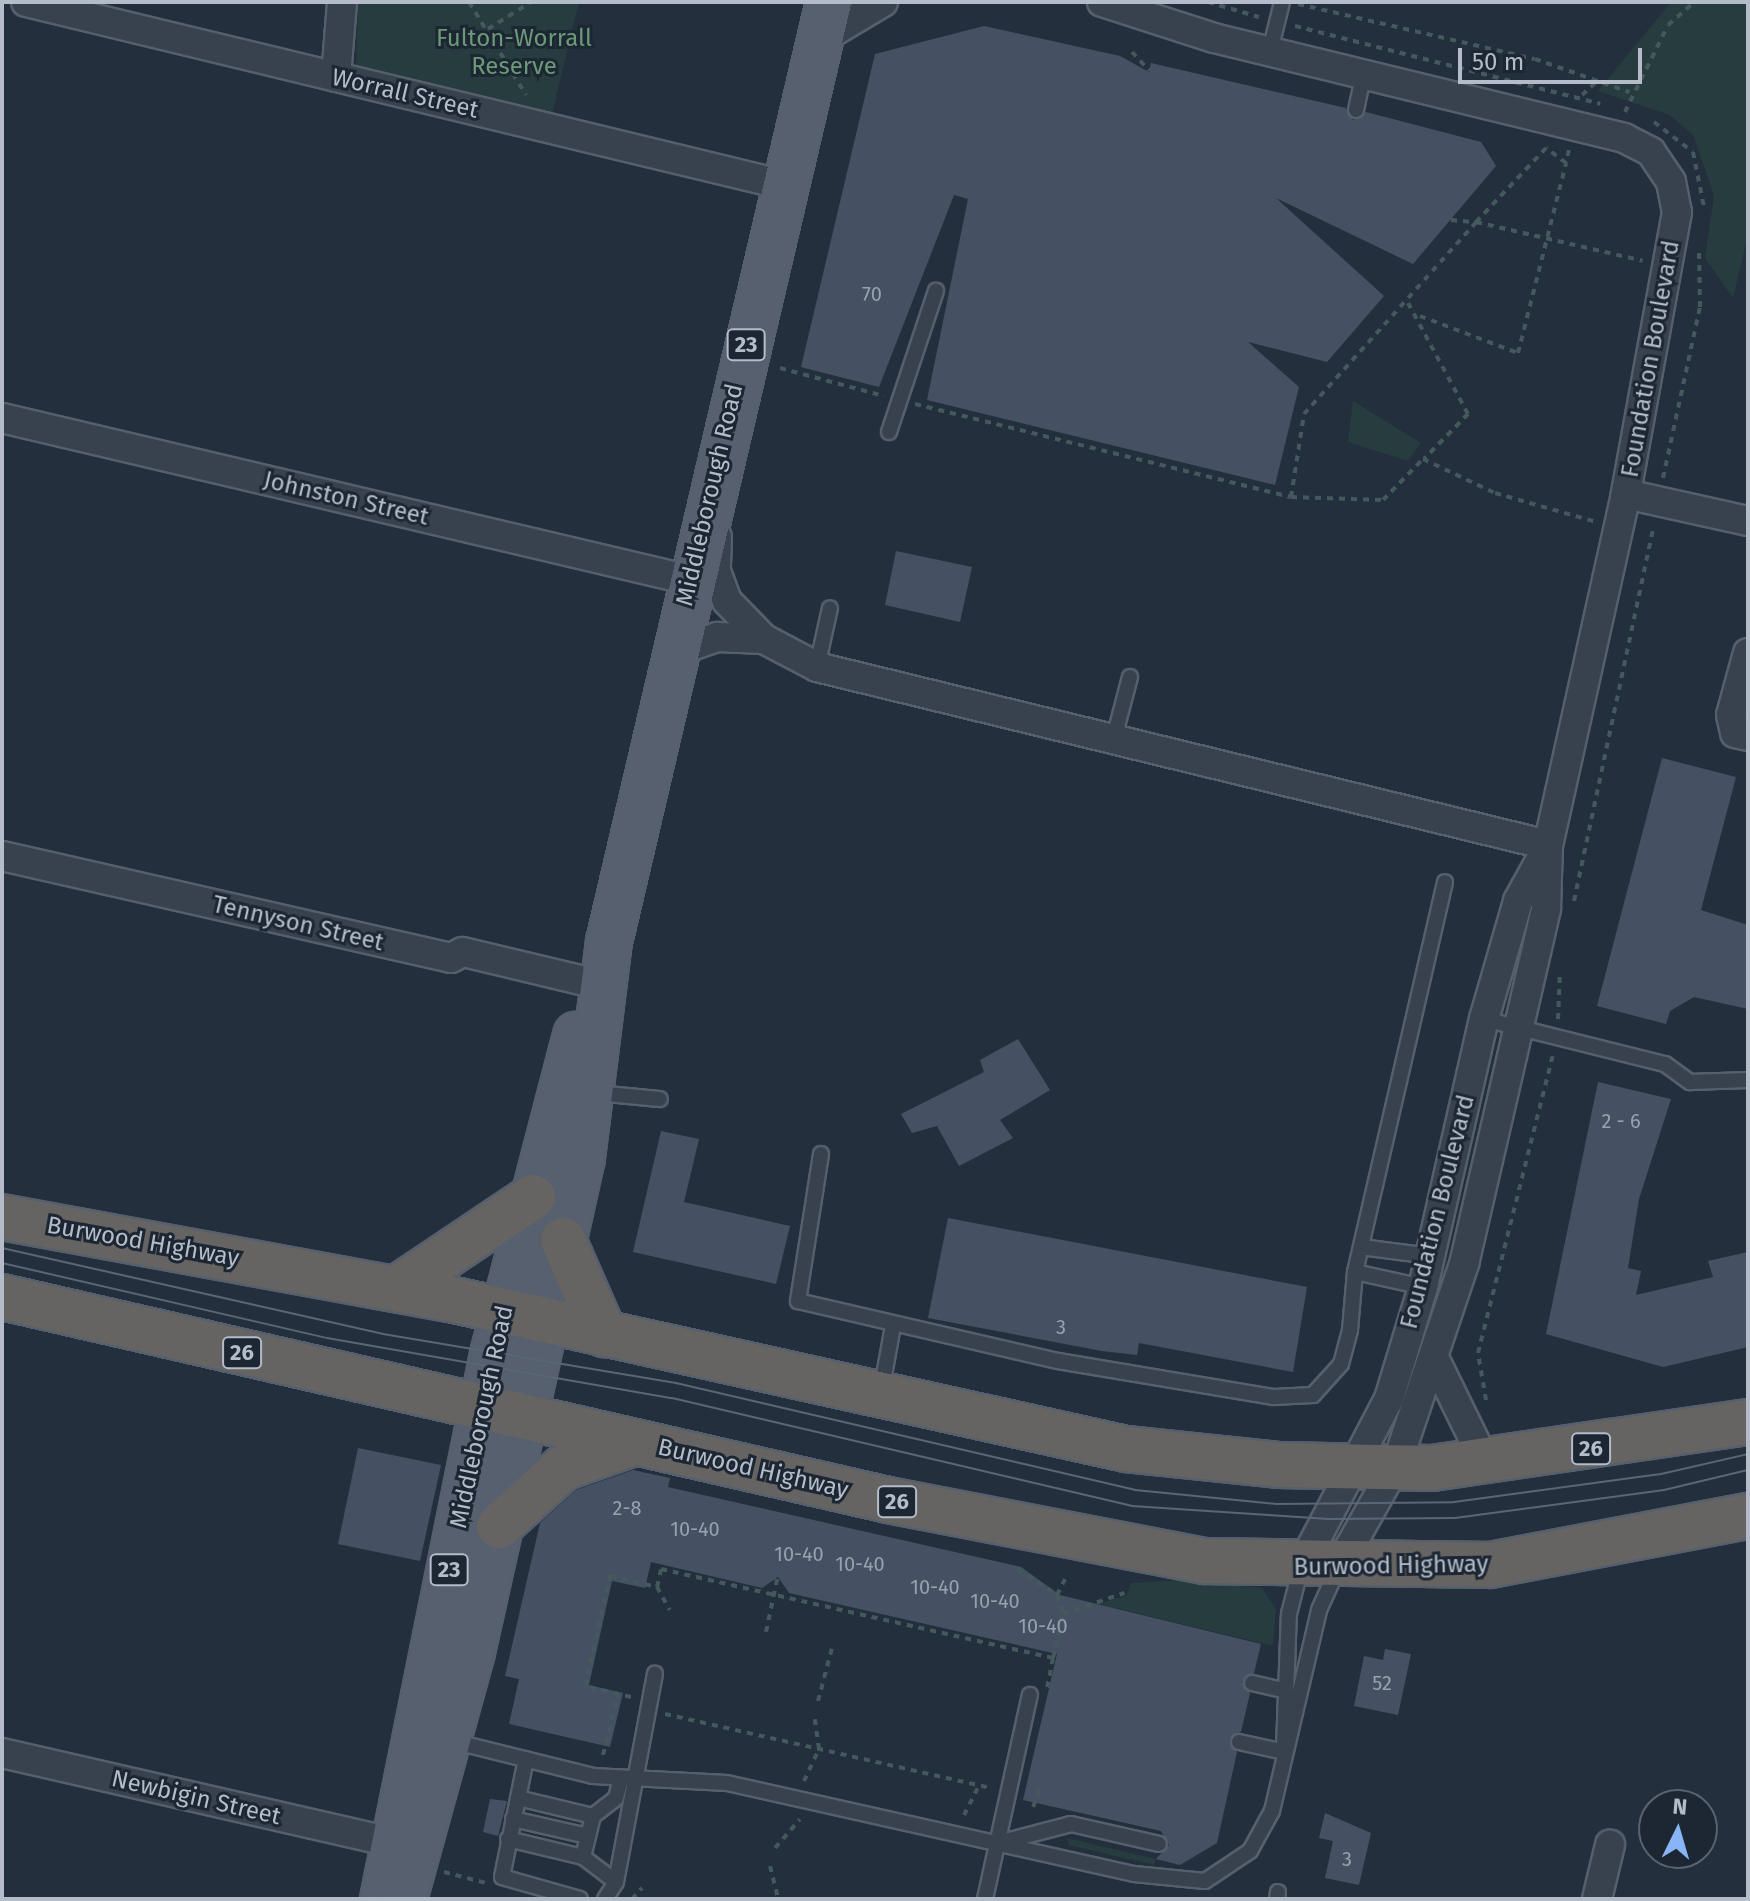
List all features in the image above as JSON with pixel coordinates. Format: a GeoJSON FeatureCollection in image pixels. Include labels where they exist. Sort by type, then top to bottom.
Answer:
{"type":"FeatureCollection","features":[{"type":"Feature","properties":{"kind":"highway"},"geometry":{"type":"LineString","coordinates":[[396,1289],[533,1197]]}},
{"type":"Feature","properties":{"kind":"highway","name":"Burwood Highway"},"geometry":{"type":"LineString","coordinates":[[2,1217],[396,1289],[880,1398],[1126,1449],[1376,1468],[1485,1462],[1748,1422]]}},
{"type":"Feature","properties":{"kind":"highway"},"geometry":{"type":"LineString","coordinates":[[563,1240],[604,1334]]}},
{"type":"Feature","properties":{"kind":"highway","name":"Burwood Highway"},"geometry":{"type":"LineString","coordinates":[[2,1297],[1028,1530],[1204,1561],[1320,1568],[1519,1563],[1748,1516]]}},
{"type":"Feature","properties":{"kind":"highway"},"geometry":{"type":"LineString","coordinates":[[499,1526],[563,1468],[637,1442]]}},
{"type":"Feature","properties":{"kind":"main road","name":"Middleborough Road"},"geometry":{"type":"LineString","coordinates":[[524,1316],[563,1240],[591,1093],[609,942],[690,580],[825,20]]}},
{"type":"Feature","properties":{"kind":"main road","name":"Middleborough Road"},"geometry":{"type":"LineString","coordinates":[[404,1899],[434,1737],[524,1316],[533,1197],[593,983],[609,942]]}},
{"type":"Feature","properties":{"kind":"main road","name":"Middleborough Road"},"geometry":{"type":"LineString","coordinates":[[383,1899],[391,1842],[434,1737],[499,1526],[504,1411]]}},
{"type":"Feature","properties":{"kind":"street","name":"Worrall Street"},"geometry":{"type":"LineString","coordinates":[[26,2],[784,185]]}},
{"type":"Feature","properties":{"kind":"street"},"geometry":{"type":"LineString","coordinates":[[336,77],[342,2]]}},
{"type":"Feature","properties":{"kind":"street"},"geometry":{"type":"LineString","coordinates":[[825,20],[883,2]]}},
{"type":"Feature","properties":{"kind":"street","name":"Foundation Boulevard"},"geometry":{"type":"LineString","coordinates":[[1102,2],[1270,51],[1574,123],[1651,152],[1671,182],[1677,212],[1684,268],[1626,494],[1548,845],[1546,909],[1436,1362],[1320,1568]]}},
{"type":"Feature","properties":{"kind":"street","name":"Johnston Street"},"geometry":{"type":"LineString","coordinates":[[2,418],[690,580]]}},
{"type":"Feature","properties":{"kind":"street"},"geometry":{"type":"LineString","coordinates":[[1626,494],[1748,521]]}},
{"type":"Feature","properties":{"kind":"street"},"geometry":{"type":"LineString","coordinates":[[708,505],[727,601],[764,639],[817,667],[1548,845]]}},
{"type":"Feature","properties":{"kind":"street"},"geometry":{"type":"LineString","coordinates":[[674,652],[717,637],[764,639]]}},
{"type":"Feature","properties":{"kind":"street"},"geometry":{"type":"LineString","coordinates":[[1748,653],[1731,715],[1735,733],[1748,736]]}},
{"type":"Feature","properties":{"kind":"street","name":"Foundation Boulevard"},"geometry":{"type":"LineString","coordinates":[[1376,1468],[1423,1287],[1484,1019],[1518,901],[1548,845]]}},
{"type":"Feature","properties":{"kind":"street","name":"Tennyson Street"},"geometry":{"type":"LineString","coordinates":[[2,856],[451,958],[463,952],[593,983]]}},
{"type":"Feature","properties":{"kind":"street","name":"Foundation Boulevard"},"geometry":{"type":"LineString","coordinates":[[1436,1362],[1485,1462]]}},
{"type":"Feature","properties":{"kind":"street","name":"Newbigin Street"},"geometry":{"type":"LineString","coordinates":[[2,1753],[391,1842]]}},
{"type":"Feature","properties":{"kind":"street"},"geometry":{"type":"LineString","coordinates":[[1597,1899],[1610,1845]]}},
{"type":"Feature","properties":{"kind":"lane"},"geometry":{"type":"LineString","coordinates":[[1270,51],[1285,2]]}},
{"type":"Feature","properties":{"kind":"lane"},"geometry":{"type":"LineString","coordinates":[[1356,110],[1364,72]]}},
{"type":"Feature","properties":{"kind":"lane"},"geometry":{"type":"LineString","coordinates":[[889,432],[897,399],[936,291]]}},
{"type":"Feature","properties":{"kind":"lane"},"geometry":{"type":"LineString","coordinates":[[817,667],[830,608]]}},
{"type":"Feature","properties":{"kind":"lane"},"geometry":{"type":"LineString","coordinates":[[1114,738],[1130,677]]}},
{"type":"Feature","properties":{"kind":"lane"},"geometry":{"type":"LineString","coordinates":[[821,1154],[798,1301],[893,1326],[1058,1361],[1295,1397],[1322,1389],[1341,1364],[1355,1272],[1445,882]]}},
{"type":"Feature","properties":{"kind":"lane"},"geometry":{"type":"LineString","coordinates":[[1484,1019],[1557,1040],[1665,1064],[1690,1082],[1748,1080]]}},
{"type":"Feature","properties":{"kind":"lane"},"geometry":{"type":"LineString","coordinates":[[591,1093],[660,1099]]}},
{"type":"Feature","properties":{"kind":"lane"},"geometry":{"type":"LineString","coordinates":[[1361,1247],[1430,1256]]}},
{"type":"Feature","properties":{"kind":"lane"},"geometry":{"type":"LineString","coordinates":[[1355,1272],[1423,1287]]}},
{"type":"Feature","properties":{"kind":"lane"},"geometry":{"type":"LineString","coordinates":[[880,1398],[893,1326]]}},
{"type":"Feature","properties":{"kind":"lane"},"geometry":{"type":"LineString","coordinates":[[434,1737],[621,1778],[727,1783],[1170,1881],[1205,1881],[1250,1851],[1272,1811],[1284,1752],[1302,1705],[1319,1610],[1320,1568]]}},
{"type":"Feature","properties":{"kind":"lane"},"geometry":{"type":"LineString","coordinates":[[1284,1752],[1282,1690],[1320,1568]]}},
{"type":"Feature","properties":{"kind":"lane"},"geometry":{"type":"LineString","coordinates":[[605,1899],[616,1882],[638,1780],[655,1674]]}},
{"type":"Feature","properties":{"kind":"lane"},"geometry":{"type":"LineString","coordinates":[[1252,1683],[1282,1690]]}},
{"type":"Feature","properties":{"kind":"lane"},"geometry":{"type":"LineString","coordinates":[[985,1899],[997,1843],[1037,1698]]}},
{"type":"Feature","properties":{"kind":"lane"},"geometry":{"type":"LineString","coordinates":[[1239,1742],[1284,1752]]}},
{"type":"Feature","properties":{"kind":"lane"},"geometry":{"type":"LineString","coordinates":[[526,1759],[500,1869],[509,1882],[580,1899]]}},
{"type":"Feature","properties":{"kind":"lane"},"geometry":{"type":"LineString","coordinates":[[583,1857],[593,1816],[616,1798],[621,1778]]}},
{"type":"Feature","properties":{"kind":"lane"},"geometry":{"type":"LineString","coordinates":[[518,1798],[593,1816]]}},
{"type":"Feature","properties":{"kind":"lane"},"geometry":{"type":"LineString","coordinates":[[513,1819],[588,1836]]}},
{"type":"Feature","properties":{"kind":"lane"},"geometry":{"type":"LineString","coordinates":[[997,1843],[1071,1824],[1159,1844]]}},
{"type":"Feature","properties":{"kind":"lane"},"geometry":{"type":"LineString","coordinates":[[508,1839],[583,1857],[616,1882]]}},
{"type":"Feature","properties":{"kind":"path"},"geometry":{"type":"LineString","coordinates":[[469,2],[544,126]]}},
{"type":"Feature","properties":{"kind":"path"},"geometry":{"type":"LineString","coordinates":[[488,29],[531,2]]}},
{"type":"Feature","properties":{"kind":"path"},"geometry":{"type":"LineString","coordinates":[[1208,2],[1582,95],[1664,125],[1693,152],[1704,211]]}},
{"type":"Feature","properties":{"kind":"path"},"geometry":{"type":"LineString","coordinates":[[1285,2],[1535,59],[1629,92]]}},
{"type":"Feature","properties":{"kind":"path"},"geometry":{"type":"LineString","coordinates":[[1625,112],[1629,92],[1668,25],[1694,2]]}},
{"type":"Feature","properties":{"kind":"path"},"geometry":{"type":"LineString","coordinates":[[1132,52],[1149,70]]}},
{"type":"Feature","properties":{"kind":"path"},"geometry":{"type":"LineString","coordinates":[[1291,497],[1304,414],[1533,162]]}},
{"type":"Feature","properties":{"kind":"path"},"geometry":{"type":"LineString","coordinates":[[1420,316],[1518,353],[1566,163]]}},
{"type":"Feature","properties":{"kind":"path"},"geometry":{"type":"LineString","coordinates":[[1451,220],[1476,222],[1684,268]]}},
{"type":"Feature","properties":{"kind":"path"},"geometry":{"type":"LineString","coordinates":[[1684,268],[1700,240]]}},
{"type":"Feature","properties":{"kind":"path"},"geometry":{"type":"LineString","coordinates":[[1570,919],[1700,307],[1684,268]]}},
{"type":"Feature","properties":{"kind":"path"},"geometry":{"type":"LineString","coordinates":[[780,368],[838,380],[897,399],[1291,497],[1383,500],[1468,414],[1420,316],[1408,303]]}},
{"type":"Feature","properties":{"kind":"path"},"geometry":{"type":"LineString","coordinates":[[1142,461],[1144,454]]}},
{"type":"Feature","properties":{"kind":"path"},"geometry":{"type":"LineString","coordinates":[[1423,459],[1495,493],[1652,537]]}},
{"type":"Feature","properties":{"kind":"path"},"geometry":{"type":"LineString","coordinates":[[1487,1406],[1478,1353],[1557,1040],[1561,964]]}},
{"type":"Feature","properties":{"kind":"path"},"geometry":{"type":"LineString","coordinates":[[670,1610],[657,1587],[661,1569],[1053,1658]]}},
{"type":"Feature","properties":{"kind":"path"},"geometry":{"type":"LineString","coordinates":[[1017,1569],[1057,1595],[1063,1614],[1053,1658],[1037,1698]]}},
{"type":"Feature","properties":{"kind":"path"},"geometry":{"type":"LineString","coordinates":[[766,1632],[778,1575]]}},
{"type":"Feature","properties":{"kind":"path"},"geometry":{"type":"LineString","coordinates":[[634,1698],[585,1686],[610,1576],[657,1587]]}},
{"type":"Feature","properties":{"kind":"path"},"geometry":{"type":"LineString","coordinates":[[1057,1595],[1065,1579]]}},
{"type":"Feature","properties":{"kind":"path"},"geometry":{"type":"LineString","coordinates":[[1063,1614],[1124,1593]]}},
{"type":"Feature","properties":{"kind":"path"},"geometry":{"type":"LineString","coordinates":[[818,1701],[832,1648]]}},
{"type":"Feature","properties":{"kind":"path"},"geometry":{"type":"LineString","coordinates":[[603,1755],[618,1694]]}},
{"type":"Feature","properties":{"kind":"path"},"geometry":{"type":"LineString","coordinates":[[660,1713],[999,1790]]}},
{"type":"Feature","properties":{"kind":"path"},"geometry":{"type":"LineString","coordinates":[[802,1783],[819,1749],[815,1719]]}},
{"type":"Feature","properties":{"kind":"path"},"geometry":{"type":"LineString","coordinates":[[975,1803],[979,1785]]}},
{"type":"Feature","properties":{"kind":"path"},"geometry":{"type":"LineString","coordinates":[[1033,1807],[1040,1790]]}},
{"type":"Feature","properties":{"kind":"path"},"geometry":{"type":"LineString","coordinates":[[775,1848],[804,1814]]}},
{"type":"Feature","properties":{"kind":"path"},"geometry":{"type":"LineString","coordinates":[[770,1866],[778,1899]]}},
{"type":"Feature","properties":{"kind":"path"},"geometry":{"type":"LineString","coordinates":[[632,1899],[642,1888]]}},
{"type":"Feature","properties":{"kind":"green space","name":"Fulton-Worrall Reserve"},"geometry":{"type":"Polygon","coordinates":[[[358,2],[579,2],[552,114],[356,65],[358,2]]]}},
{"type":"Feature","properties":{"kind":"green space"},"geometry":{"type":"Polygon","coordinates":[[[1671,2],[1748,2],[1748,235],[1733,298],[1705,258],[1714,195],[1693,135],[1670,115],[1598,91],[1671,2]]]}},
{"type":"Feature","properties":{"kind":"green space"},"geometry":{"type":"Polygon","coordinates":[[[1353,401],[1421,443],[1408,461],[1348,442],[1353,401]]]}},
{"type":"Feature","properties":{"kind":"green space"},"geometry":{"type":"Polygon","coordinates":[[[1184,1580],[1262,1588],[1276,1609],[1273,1646],[1099,1604],[1127,1595],[1131,1583],[1184,1580]]]}},
{"type":"Feature","properties":{"kind":"green space"},"geometry":{"type":"Polygon","coordinates":[[[1067,1838],[1156,1859],[1154,1865],[1069,1845],[1067,1838]]]}},
{"type":"Feature","properties":{"kind":"building"},"geometry":{"type":"Polygon","coordinates":[[[984,26],[1120,56],[1149,72],[1151,63],[1346,108],[1353,120],[1366,112],[1481,142],[1496,166],[1413,264],[1276,198],[1384,296],[1327,362],[1248,342],[1299,387],[1275,485],[927,400],[968,199],[954,195],[879,387],[801,367],[875,54],[984,26]]]}},
{"type":"Feature","properties":{"kind":"building"},"geometry":{"type":"Polygon","coordinates":[[[896,551],[972,567],[960,622],[885,605],[896,551]]]}},
{"type":"Feature","properties":{"kind":"building"},"geometry":{"type":"Polygon","coordinates":[[[1662,758],[1736,777],[1701,910],[1748,925],[1748,1009],[1694,997],[1670,1011],[1666,1024],[1597,1006],[1662,758]]]}},
{"type":"Feature","properties":{"kind":"building"},"geometry":{"type":"Polygon","coordinates":[[[1018,1039],[1050,1090],[1000,1120],[1013,1138],[959,1166],[937,1126],[912,1133],[901,1114],[984,1072],[980,1060],[1018,1039]]]}},
{"type":"Feature","properties":{"kind":"building"},"geometry":{"type":"Polygon","coordinates":[[[1598,1082],[1671,1099],[1639,1199],[1628,1268],[1641,1271],[1636,1295],[1713,1277],[1708,1261],[1748,1252],[1748,1347],[1663,1367],[1546,1334],[1598,1082]]]}},
{"type":"Feature","properties":{"kind":"building"},"geometry":{"type":"Polygon","coordinates":[[[661,1131],[699,1139],[684,1202],[790,1226],[776,1284],[633,1252],[661,1131]]]}},
{"type":"Feature","properties":{"kind":"building"},"geometry":{"type":"Polygon","coordinates":[[[948,1218],[1307,1287],[1293,1372],[1139,1343],[1137,1355],[1102,1351],[928,1318],[948,1218]]]}},
{"type":"Feature","properties":{"kind":"building"},"geometry":{"type":"Polygon","coordinates":[[[358,1448],[441,1465],[420,1561],[338,1544],[358,1448]]]}},
{"type":"Feature","properties":{"kind":"building"},"geometry":{"type":"Polygon","coordinates":[[[633,1470],[670,1478],[668,1487],[1021,1567],[1060,1595],[1261,1644],[1254,1673],[1242,1682],[1250,1693],[1241,1732],[1230,1739],[1237,1752],[1217,1843],[1180,1865],[1156,1859],[1169,1845],[1161,1831],[1023,1800],[1057,1654],[789,1593],[778,1577],[762,1588],[651,1562],[645,1588],[612,1581],[589,1685],[623,1693],[610,1747],[509,1724],[519,1679],[505,1676],[540,1523],[576,1490],[633,1470]]]}},
{"type":"Feature","properties":{"kind":"building"},"geometry":{"type":"Polygon","coordinates":[[[1385,1649],[1411,1654],[1398,1715],[1354,1706],[1364,1656],[1383,1660],[1385,1649]]]}},
{"type":"Feature","properties":{"kind":"building"},"geometry":{"type":"Polygon","coordinates":[[[490,1799],[507,1801],[498,1836],[483,1832],[490,1799]]]}},
{"type":"Feature","properties":{"kind":"building"},"geometry":{"type":"Polygon","coordinates":[[[1325,1813],[1371,1833],[1359,1885],[1325,1878],[1333,1841],[1319,1838],[1325,1813]]]}},
{"type":"Feature","properties":{"kind":"tram line"},"geometry":{"type":"LineString","coordinates":[[2,1248],[383,1334],[676,1383],[1135,1490],[1276,1504],[1454,1502],[1661,1474],[1748,1454]]}},
{"type":"Feature","properties":{"kind":"tram line"},"geometry":{"type":"LineString","coordinates":[[2,1263],[327,1338],[672,1398],[1132,1506],[1329,1519],[1455,1518],[1664,1490],[1748,1470]]}}]}
